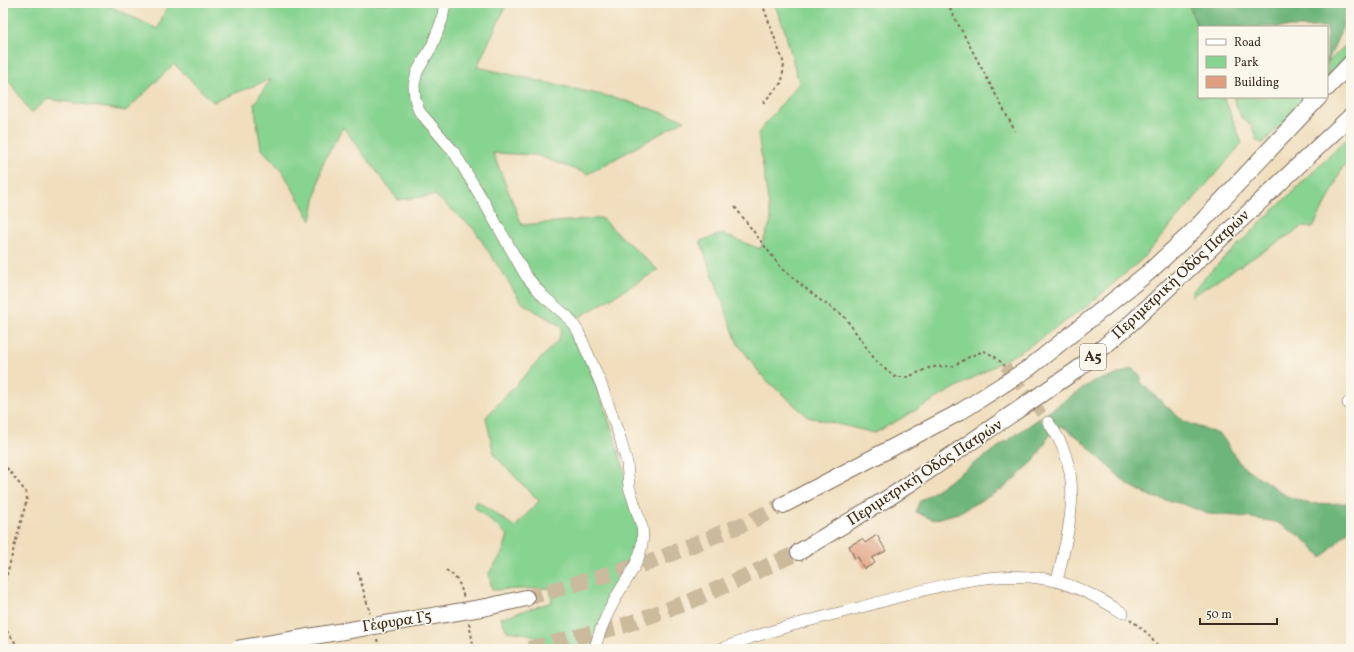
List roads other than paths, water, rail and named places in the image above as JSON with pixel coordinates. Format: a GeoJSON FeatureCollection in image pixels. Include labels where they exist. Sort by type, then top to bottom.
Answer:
{"type":"FeatureCollection","features":[{"type":"Feature","properties":{"kind":"highway"},"geometry":{"type":"LineString","coordinates":[[1328,87],[1351,63]]}},
{"type":"Feature","properties":{"kind":"highway","name":"Περιμετρική Οδός Πατρών"},"geometry":{"type":"LineString","coordinates":[[783,505],[953,416],[1029,368],[1155,267],[1195,229],[1318,98]]}},
{"type":"Feature","properties":{"kind":"highway","name":"Περιμετρική Οδός Πατρών"},"geometry":{"type":"LineString","coordinates":[[799,552],[896,493],[1078,370],[1129,325],[1351,116]]}},
{"type":"Feature","properties":{"kind":"highway","name":"Γέφυρα Γ5"},"geometry":{"type":"LineString","coordinates":[[237,649],[487,608],[526,598]]}},
{"type":"Feature","properties":{"kind":"street"},"geometry":{"type":"LineString","coordinates":[[445,3],[442,20],[432,46],[417,72],[414,85],[415,99],[419,111],[454,152],[526,276],[544,296],[568,317],[578,331],[601,384],[620,438],[627,464],[629,487],[642,527],[643,539],[635,568],[608,613],[599,635],[596,649]]}},
{"type":"Feature","properties":{"kind":"street"},"geometry":{"type":"LineString","coordinates":[[1048,422],[1066,451],[1072,481],[1070,522],[1057,581]]}},
{"type":"Feature","properties":{"kind":"street"},"geometry":{"type":"LineString","coordinates":[[721,649],[792,626],[964,582],[1018,577],[1057,581],[1094,596],[1123,613]]}},
{"type":"Feature","properties":{"kind":"tunnel"},"geometry":{"type":"LineString","coordinates":[[1005,366],[1048,422]]}},
{"type":"Feature","properties":{"kind":"tunnel"},"geometry":{"type":"LineString","coordinates":[[526,598],[648,563],[751,521],[783,505]]}},
{"type":"Feature","properties":{"kind":"tunnel"},"geometry":{"type":"LineString","coordinates":[[529,649],[625,625],[691,601],[799,552]]}}]}
